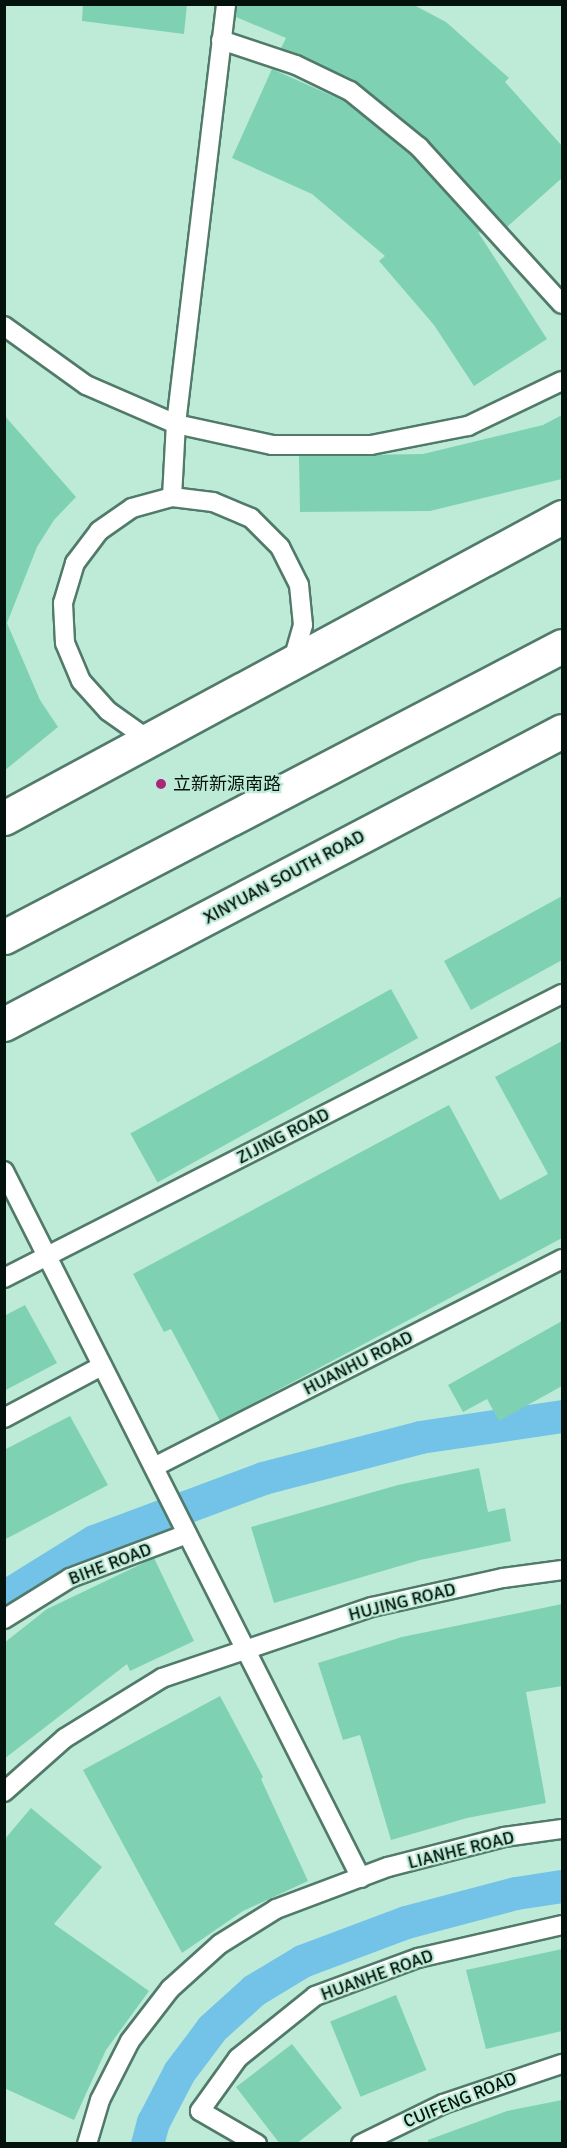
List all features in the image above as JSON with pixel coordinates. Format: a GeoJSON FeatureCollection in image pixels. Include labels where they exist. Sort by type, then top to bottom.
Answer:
{"type":"FeatureCollection","features":[{"type":"Feature","properties":{"kind":"main road"},"geometry":{"type":"LineString","coordinates":[[4,818],[562,517]]}},
{"type":"Feature","properties":{"kind":"main road"},"geometry":{"type":"LineString","coordinates":[[4,937],[562,646]]}},
{"type":"Feature","properties":{"kind":"main road","name":"XINYUAN SOUTH ROAD"},"geometry":{"type":"LineString","coordinates":[[4,1024],[562,731]]}},
{"type":"Feature","properties":{"kind":"lane"},"geometry":{"type":"LineString","coordinates":[[172,497],[176,424],[226,4]]}},
{"type":"Feature","properties":{"kind":"lane"},"geometry":{"type":"LineString","coordinates":[[221,40],[296,65],[350,91],[420,147],[554,285],[562,304]]}},
{"type":"Feature","properties":{"kind":"lane"},"geometry":{"type":"LineString","coordinates":[[4,326],[86,385],[176,424],[272,445],[371,445],[468,426],[561,377]]}},
{"type":"Feature","properties":{"kind":"lane"},"geometry":{"type":"LineString","coordinates":[[149,740],[108,711],[81,681],[65,643],[63,603],[75,563],[99,531],[132,508],[172,497],[213,502],[251,518],[280,548],[299,585],[303,625],[292,663]]}},
{"type":"Feature","properties":{"kind":"lane","name":"ZIJING ROAD"},"geometry":{"type":"LineString","coordinates":[[4,1278],[562,994]]}},
{"type":"Feature","properties":{"kind":"lane"},"geometry":{"type":"LineString","coordinates":[[4,1171],[361,1878]]}},
{"type":"Feature","properties":{"kind":"lane","name":"HUANHU ROAD"},"geometry":{"type":"LineString","coordinates":[[154,1467],[562,1259]]}},
{"type":"Feature","properties":{"kind":"lane"},"geometry":{"type":"LineString","coordinates":[[4,1418],[102,1366]]}},
{"type":"Feature","properties":{"kind":"lane","name":"BIHE ROAD"},"geometry":{"type":"LineString","coordinates":[[4,1619],[70,1578],[187,1534]]}},
{"type":"Feature","properties":{"kind":"lane","name":"HUJING ROAD"},"geometry":{"type":"LineString","coordinates":[[4,1792],[65,1738],[162,1678],[372,1607],[502,1578],[562,1570]]}},
{"type":"Feature","properties":{"kind":"lane","name":"LIANHE ROAD"},"geometry":{"type":"LineString","coordinates":[[87,2144],[100,2100],[130,2041],[170,1989],[220,1944],[276,1910],[361,1878],[504,1837],[562,1829]]}},
{"type":"Feature","properties":{"kind":"lane","name":"HUANHE ROAD"},"geometry":{"type":"LineString","coordinates":[[258,2144],[200,2111],[238,2058],[315,1996],[418,1958],[562,1925]]}},
{"type":"Feature","properties":{"kind":"lane","name":"CUIFENG ROAD"},"geometry":{"type":"LineString","coordinates":[[361,2144],[443,2104],[562,2064]]}},
{"type":"Feature","properties":{"kind":"building"},"geometry":{"type":"Polygon","coordinates":[[[83,4],[187,4],[184,34],[82,21],[83,4]]]}},
{"type":"Feature","properties":{"kind":"building"},"geometry":{"type":"Polygon","coordinates":[[[237,4],[412,4],[446,22],[509,78],[505,82],[562,146],[562,178],[507,227],[426,138],[355,81],[281,48],[286,38],[236,17],[237,4]]]}},
{"type":"Feature","properties":{"kind":"building"},"geometry":{"type":"Polygon","coordinates":[[[272,69],[344,101],[411,155],[483,234],[478,232],[547,339],[474,386],[434,325],[379,261],[385,256],[312,194],[232,158],[272,69]]]}},
{"type":"Feature","properties":{"kind":"building"},"geometry":{"type":"Polygon","coordinates":[[[4,415],[76,497],[54,520],[37,547],[7,623],[40,700],[58,727],[4,771],[4,415]]]}},
{"type":"Feature","properties":{"kind":"building"},"geometry":{"type":"Polygon","coordinates":[[[562,415],[562,479],[430,511],[300,512],[299,456],[423,454],[543,425],[562,415]]]}},
{"type":"Feature","properties":{"kind":"building"},"geometry":{"type":"Polygon","coordinates":[[[562,896],[562,960],[471,1010],[444,961],[562,896]]]}},
{"type":"Feature","properties":{"kind":"building"},"geometry":{"type":"Polygon","coordinates":[[[391,989],[418,1038],[158,1182],[130,1133],[391,989]]]}},
{"type":"Feature","properties":{"kind":"building"},"geometry":{"type":"Polygon","coordinates":[[[562,1041],[562,1238],[220,1421],[171,1329],[164,1332],[133,1274],[449,1105],[500,1200],[548,1174],[495,1077],[562,1041]]]}},
{"type":"Feature","properties":{"kind":"building"},"geometry":{"type":"Polygon","coordinates":[[[25,1305],[57,1363],[4,1391],[4,1316],[25,1305]]]}},
{"type":"Feature","properties":{"kind":"building"},"geometry":{"type":"Polygon","coordinates":[[[562,1321],[562,1386],[499,1421],[487,1399],[463,1412],[448,1385],[562,1321]]]}},
{"type":"Feature","properties":{"kind":"building"},"geometry":{"type":"Polygon","coordinates":[[[70,1416],[108,1485],[4,1540],[4,1450],[70,1416]]]}},
{"type":"Feature","properties":{"kind":"building"},"geometry":{"type":"Polygon","coordinates":[[[479,1468],[488,1512],[505,1508],[511,1541],[420,1560],[274,1603],[251,1527],[398,1485],[479,1468]]]}},
{"type":"Feature","properties":{"kind":"building"},"geometry":{"type":"Polygon","coordinates":[[[154,1558],[194,1641],[130,1671],[127,1664],[4,1759],[4,1643],[47,1609],[154,1558]]]}},
{"type":"Feature","properties":{"kind":"building"},"geometry":{"type":"Polygon","coordinates":[[[562,1604],[562,1686],[526,1692],[546,1803],[467,1818],[391,1840],[360,1735],[343,1740],[318,1663],[402,1637],[562,1604]]]}},
{"type":"Feature","properties":{"kind":"building"},"geometry":{"type":"Polygon","coordinates":[[[220,1696],[263,1777],[261,1779],[308,1881],[243,1911],[182,1953],[83,1770],[220,1696]]]}},
{"type":"Feature","properties":{"kind":"building"},"geometry":{"type":"Polygon","coordinates":[[[31,1808],[102,1867],[54,1924],[149,1991],[106,2050],[74,2120],[4,2088],[4,1840],[31,1808]]]}},
{"type":"Feature","properties":{"kind":"building"},"geometry":{"type":"Polygon","coordinates":[[[562,1949],[562,2031],[486,2049],[466,1970],[562,1949]]]}},
{"type":"Feature","properties":{"kind":"building"},"geometry":{"type":"Polygon","coordinates":[[[396,1995],[426,2070],[361,2097],[330,2022],[396,1995]]]}},
{"type":"Feature","properties":{"kind":"building"},"geometry":{"type":"Polygon","coordinates":[[[292,2044],[342,2108],[296,2144],[280,2144],[236,2087],[292,2044]]]}},
{"type":"Feature","properties":{"kind":"building"},"geometry":{"type":"Polygon","coordinates":[[[562,2100],[562,2144],[428,2144],[428,2140],[507,2111],[562,2100]]]}},
{"type":"Feature","properties":{"kind":"waterway"},"geometry":{"type":"LineString","coordinates":[[4,1597],[94,1541],[263,1478],[420,1437],[562,1416]]}},
{"type":"Feature","properties":{"kind":"waterway"},"geometry":{"type":"LineString","coordinates":[[147,2144],[153,2122],[179,2072],[212,2028],[254,1990],[302,1961],[406,1922],[516,1893],[562,1886]]}},
{"type":"Feature","properties":{"kind":"place","name":"立新新源南路"},"geometry":{"type":"Point","coordinates":[161,784]}}]}
